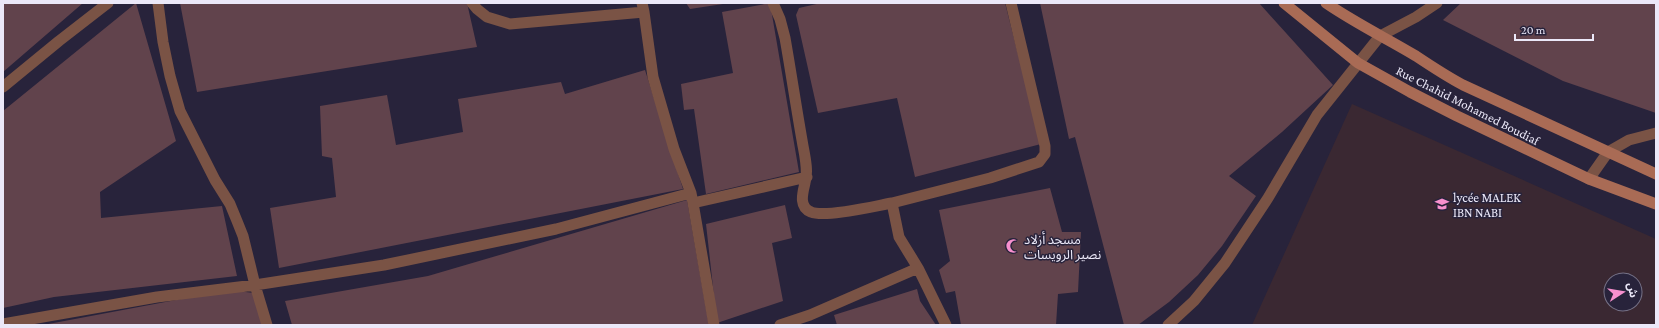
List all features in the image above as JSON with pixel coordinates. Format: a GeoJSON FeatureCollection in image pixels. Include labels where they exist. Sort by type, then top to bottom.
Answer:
{"type":"FeatureCollection","features":[{"type":"Feature","properties":{"kind":"main road","name":"Rue Chahid Mohamed Boudiaf"},"geometry":{"type":"LineString","coordinates":[[1284,3],[1358,63],[1457,116],[1589,179],[1656,204]]}},
{"type":"Feature","properties":{"kind":"main road","name":"Rue Chahid Mohamed Boudiaf"},"geometry":{"type":"LineString","coordinates":[[1326,3],[1366,29],[1417,57],[1442,74],[1462,85],[1656,174]]}},
{"type":"Feature","properties":{"kind":"street"},"geometry":{"type":"LineString","coordinates":[[3,87],[108,3]]}},
{"type":"Feature","properties":{"kind":"street"},"geometry":{"type":"LineString","coordinates":[[158,3],[163,42],[170,76],[180,111],[215,180],[230,204],[243,236],[267,325]]}},
{"type":"Feature","properties":{"kind":"street"},"geometry":{"type":"LineString","coordinates":[[472,3],[477,10],[487,17],[510,24],[643,8],[653,77],[674,149],[692,198],[714,325]]}},
{"type":"Feature","properties":{"kind":"street"},"geometry":{"type":"LineString","coordinates":[[774,3],[785,38],[807,177],[801,197],[804,206],[810,212],[839,213],[892,203],[990,178],[1039,162],[1043,158],[1045,146],[1011,3]]}},
{"type":"Feature","properties":{"kind":"street"},"geometry":{"type":"LineString","coordinates":[[1168,325],[1194,301],[1225,264],[1268,198],[1317,115],[1380,36],[1416,17],[1437,3]]}},
{"type":"Feature","properties":{"kind":"street"},"geometry":{"type":"LineString","coordinates":[[1589,179],[1608,152],[1629,140],[1656,133]]}},
{"type":"Feature","properties":{"kind":"street"},"geometry":{"type":"LineString","coordinates":[[3,324],[157,297],[255,285],[384,265],[692,198],[807,177]]}},
{"type":"Feature","properties":{"kind":"street"},"geometry":{"type":"LineString","coordinates":[[892,203],[899,237],[918,268],[946,325]]}},
{"type":"Feature","properties":{"kind":"street"},"geometry":{"type":"LineString","coordinates":[[780,325],[810,315],[918,268]]}},
{"type":"Feature","properties":{"kind":"shaded area","name":"lycée MALEK IBN NABI"},"geometry":{"type":"Polygon","coordinates":[[[1352,104],[1656,239],[1656,325],[1252,325],[1352,104]]]}},
{"type":"Feature","properties":{"kind":"building"},"geometry":{"type":"Polygon","coordinates":[[[3,3],[83,3],[3,72],[3,3]]]}},
{"type":"Feature","properties":{"kind":"building"},"geometry":{"type":"Polygon","coordinates":[[[136,3],[176,141],[100,192],[101,218],[222,206],[237,276],[54,297],[3,308],[3,111],[136,3]]]}},
{"type":"Feature","properties":{"kind":"building"},"geometry":{"type":"Polygon","coordinates":[[[180,3],[467,3],[477,47],[197,92],[180,3]]]}},
{"type":"Feature","properties":{"kind":"building"},"geometry":{"type":"Polygon","coordinates":[[[686,3],[723,3],[723,4],[690,9],[686,3]]]}},
{"type":"Feature","properties":{"kind":"building"},"geometry":{"type":"Polygon","coordinates":[[[770,3],[799,172],[706,194],[694,109],[684,110],[681,84],[733,73],[722,12],[770,3]]]}},
{"type":"Feature","properties":{"kind":"building"},"geometry":{"type":"Polygon","coordinates":[[[821,3],[1005,3],[1041,144],[915,177],[897,98],[818,113],[796,15],[799,8],[821,3]]]}},
{"type":"Feature","properties":{"kind":"building"},"geometry":{"type":"Polygon","coordinates":[[[1040,3],[1259,3],[1333,85],[1282,132],[1229,176],[1256,196],[1222,246],[1198,275],[1169,302],[1138,325],[1124,325],[1075,137],[1069,139],[1040,3]]]}},
{"type":"Feature","properties":{"kind":"building"},"geometry":{"type":"Polygon","coordinates":[[[1461,3],[1656,3],[1656,113],[1563,81],[1443,20],[1461,3]]]}},
{"type":"Feature","properties":{"kind":"building"},"geometry":{"type":"Polygon","coordinates":[[[645,70],[683,189],[279,268],[270,208],[336,197],[332,158],[322,156],[320,106],[387,95],[396,145],[463,132],[458,99],[561,82],[565,94],[645,70]]]}},
{"type":"Feature","properties":{"kind":"building","name":"مسجد أزلاد نصير الرويسات"},"geometry":{"type":"Polygon","coordinates":[[[1050,188],[1062,232],[1081,232],[1078,292],[1058,294],[1056,325],[961,325],[955,291],[946,293],[939,270],[950,261],[939,210],[1050,188]]]}},
{"type":"Feature","properties":{"kind":"building"},"geometry":{"type":"Polygon","coordinates":[[[687,200],[709,325],[292,325],[285,301],[428,276],[687,200]]]}},
{"type":"Feature","properties":{"kind":"building"},"geometry":{"type":"Polygon","coordinates":[[[785,205],[792,238],[772,243],[783,301],[717,323],[706,224],[785,205]]]}},
{"type":"Feature","properties":{"kind":"building"},"geometry":{"type":"Polygon","coordinates":[[[917,289],[920,301],[936,325],[837,325],[834,315],[917,289]]]}},
{"type":"Feature","properties":{"kind":"building"},"geometry":{"type":"Polygon","coordinates":[[[229,290],[254,293],[263,325],[43,325],[229,290]]]}},
{"type":"Feature","properties":{"kind":"place","name":"lycée MALEK IBN NABI"},"geometry":{"type":"Point","coordinates":[1442,204]}},
{"type":"Feature","properties":{"kind":"place","name":"مسجد أزلاد نصير الرويسات"},"geometry":{"type":"Point","coordinates":[1013,246]}}]}
